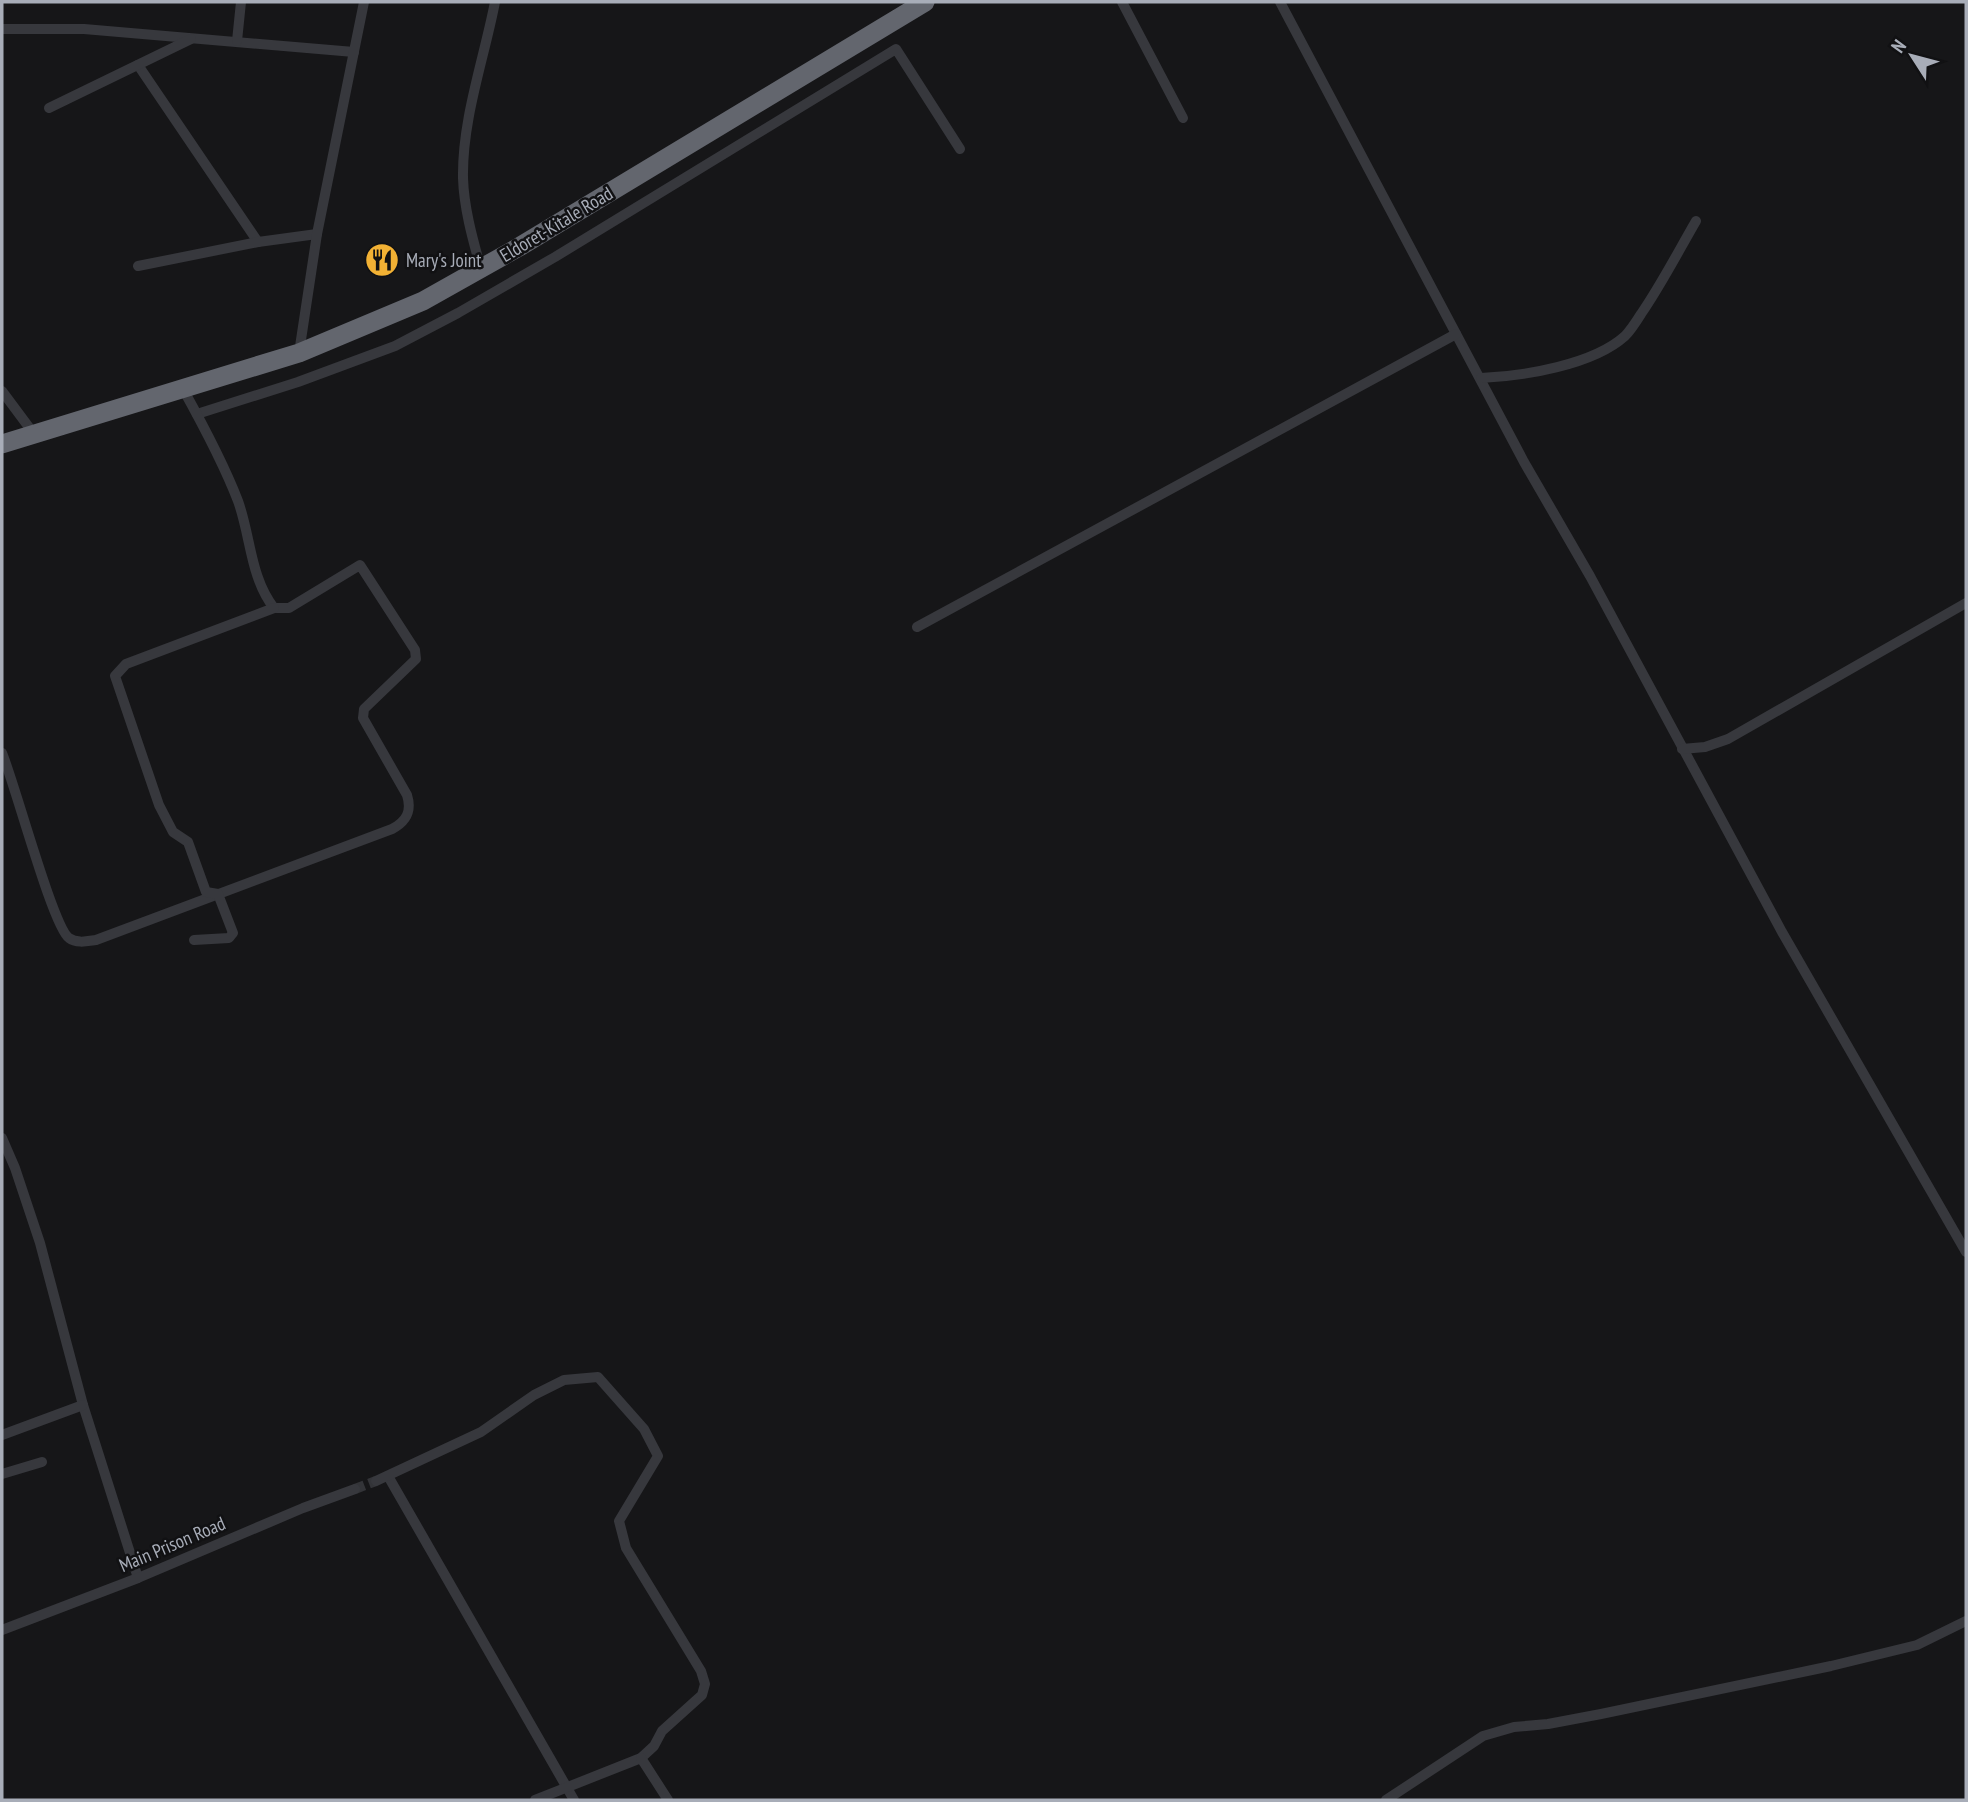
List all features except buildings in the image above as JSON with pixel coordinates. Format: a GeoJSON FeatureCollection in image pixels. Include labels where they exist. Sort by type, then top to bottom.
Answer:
{"type":"FeatureCollection","features":[{"type":"Feature","properties":{"kind":"highway","name":"Eldoret-Kitale Road"},"geometry":{"type":"LineString","coordinates":[[2,444],[299,353],[403,310],[481,269],[925,2]]}},
{"type":"Feature","properties":{"kind":"street"},"geometry":{"type":"LineString","coordinates":[[237,41],[241,2]]}},
{"type":"Feature","properties":{"kind":"street"},"geometry":{"type":"LineString","coordinates":[[299,353],[317,234],[364,2]]}},
{"type":"Feature","properties":{"kind":"street"},"geometry":{"type":"LineString","coordinates":[[481,269],[470,227],[463,179],[468,130],[495,2]]}},
{"type":"Feature","properties":{"kind":"street"},"geometry":{"type":"LineString","coordinates":[[1122,2],[1183,118]]}},
{"type":"Feature","properties":{"kind":"street"},"geometry":{"type":"LineString","coordinates":[[1280,2],[1524,461],[1590,576],[1682,749],[1966,1252]]}},
{"type":"Feature","properties":{"kind":"street"},"geometry":{"type":"LineString","coordinates":[[2,29],[84,29],[355,52]]}},
{"type":"Feature","properties":{"kind":"street"},"geometry":{"type":"LineString","coordinates":[[49,108],[193,38]]}},
{"type":"Feature","properties":{"kind":"street"},"geometry":{"type":"LineString","coordinates":[[197,414],[371,355],[426,330],[555,257],[896,48],[960,149]]}},
{"type":"Feature","properties":{"kind":"street"},"geometry":{"type":"LineString","coordinates":[[138,65],[258,242]]}},
{"type":"Feature","properties":{"kind":"street"},"geometry":{"type":"LineString","coordinates":[[1482,378],[1503,377],[1574,362],[1609,348],[1627,334],[1641,314],[1696,221]]}},
{"type":"Feature","properties":{"kind":"street"},"geometry":{"type":"LineString","coordinates":[[138,266],[258,242],[317,234]]}},
{"type":"Feature","properties":{"kind":"street"},"geometry":{"type":"LineString","coordinates":[[917,627],[1456,334]]}},
{"type":"Feature","properties":{"kind":"street"},"geometry":{"type":"LineString","coordinates":[[183,389],[238,502],[260,586],[274,608]]}},
{"type":"Feature","properties":{"kind":"street"},"geometry":{"type":"LineString","coordinates":[[2,391],[34,433]]}},
{"type":"Feature","properties":{"kind":"street"},"geometry":{"type":"LineString","coordinates":[[2,754],[58,920],[67,937],[76,942],[96,940],[392,829],[404,821],[409,810],[407,795],[363,718],[363,713],[416,659],[416,655],[360,565],[289,608],[274,608],[126,664],[115,676],[159,805],[173,832],[188,842],[206,892],[218,894]]}},
{"type":"Feature","properties":{"kind":"street"},"geometry":{"type":"LineString","coordinates":[[1682,749],[1704,747],[1728,739],[1966,603]]}},
{"type":"Feature","properties":{"kind":"street"},"geometry":{"type":"LineString","coordinates":[[194,940],[229,938],[233,933],[218,894]]}},
{"type":"Feature","properties":{"kind":"street"},"geometry":{"type":"LineString","coordinates":[[2,1138],[40,1243],[83,1405],[138,1578]]}},
{"type":"Feature","properties":{"kind":"street"},"geometry":{"type":"LineString","coordinates":[[376,1481],[481,1432],[534,1395],[564,1380],[598,1377],[644,1429],[658,1456],[618,1521],[626,1548],[701,1671],[705,1684],[702,1695],[662,1731],[654,1746],[642,1758],[535,1800]]}},
{"type":"Feature","properties":{"kind":"street"},"geometry":{"type":"LineString","coordinates":[[2,1435],[83,1405]]}},
{"type":"Feature","properties":{"kind":"street"},"geometry":{"type":"LineString","coordinates":[[2,1474],[42,1462]]}},
{"type":"Feature","properties":{"kind":"street"},"geometry":{"type":"LineString","coordinates":[[388,1476],[574,1800]]}},
{"type":"Feature","properties":{"kind":"street","name":"Main Prison Road"},"geometry":{"type":"LineString","coordinates":[[2,1629],[138,1578],[303,1508],[355,1489]]}},
{"type":"Feature","properties":{"kind":"street"},"geometry":{"type":"LineString","coordinates":[[1387,1800],[1483,1736],[1514,1727],[1601,1714],[1831,1666],[1917,1645],[1966,1621]]}},
{"type":"Feature","properties":{"kind":"street"},"geometry":{"type":"LineString","coordinates":[[642,1758],[668,1800]]}},
{"type":"Feature","properties":{"kind":"tunnel"},"geometry":{"type":"LineString","coordinates":[[355,1489],[376,1481]]}},
{"type":"Feature","properties":{"kind":"place","name":"Mary's Joint"},"geometry":{"type":"Point","coordinates":[382,260]}}]}
